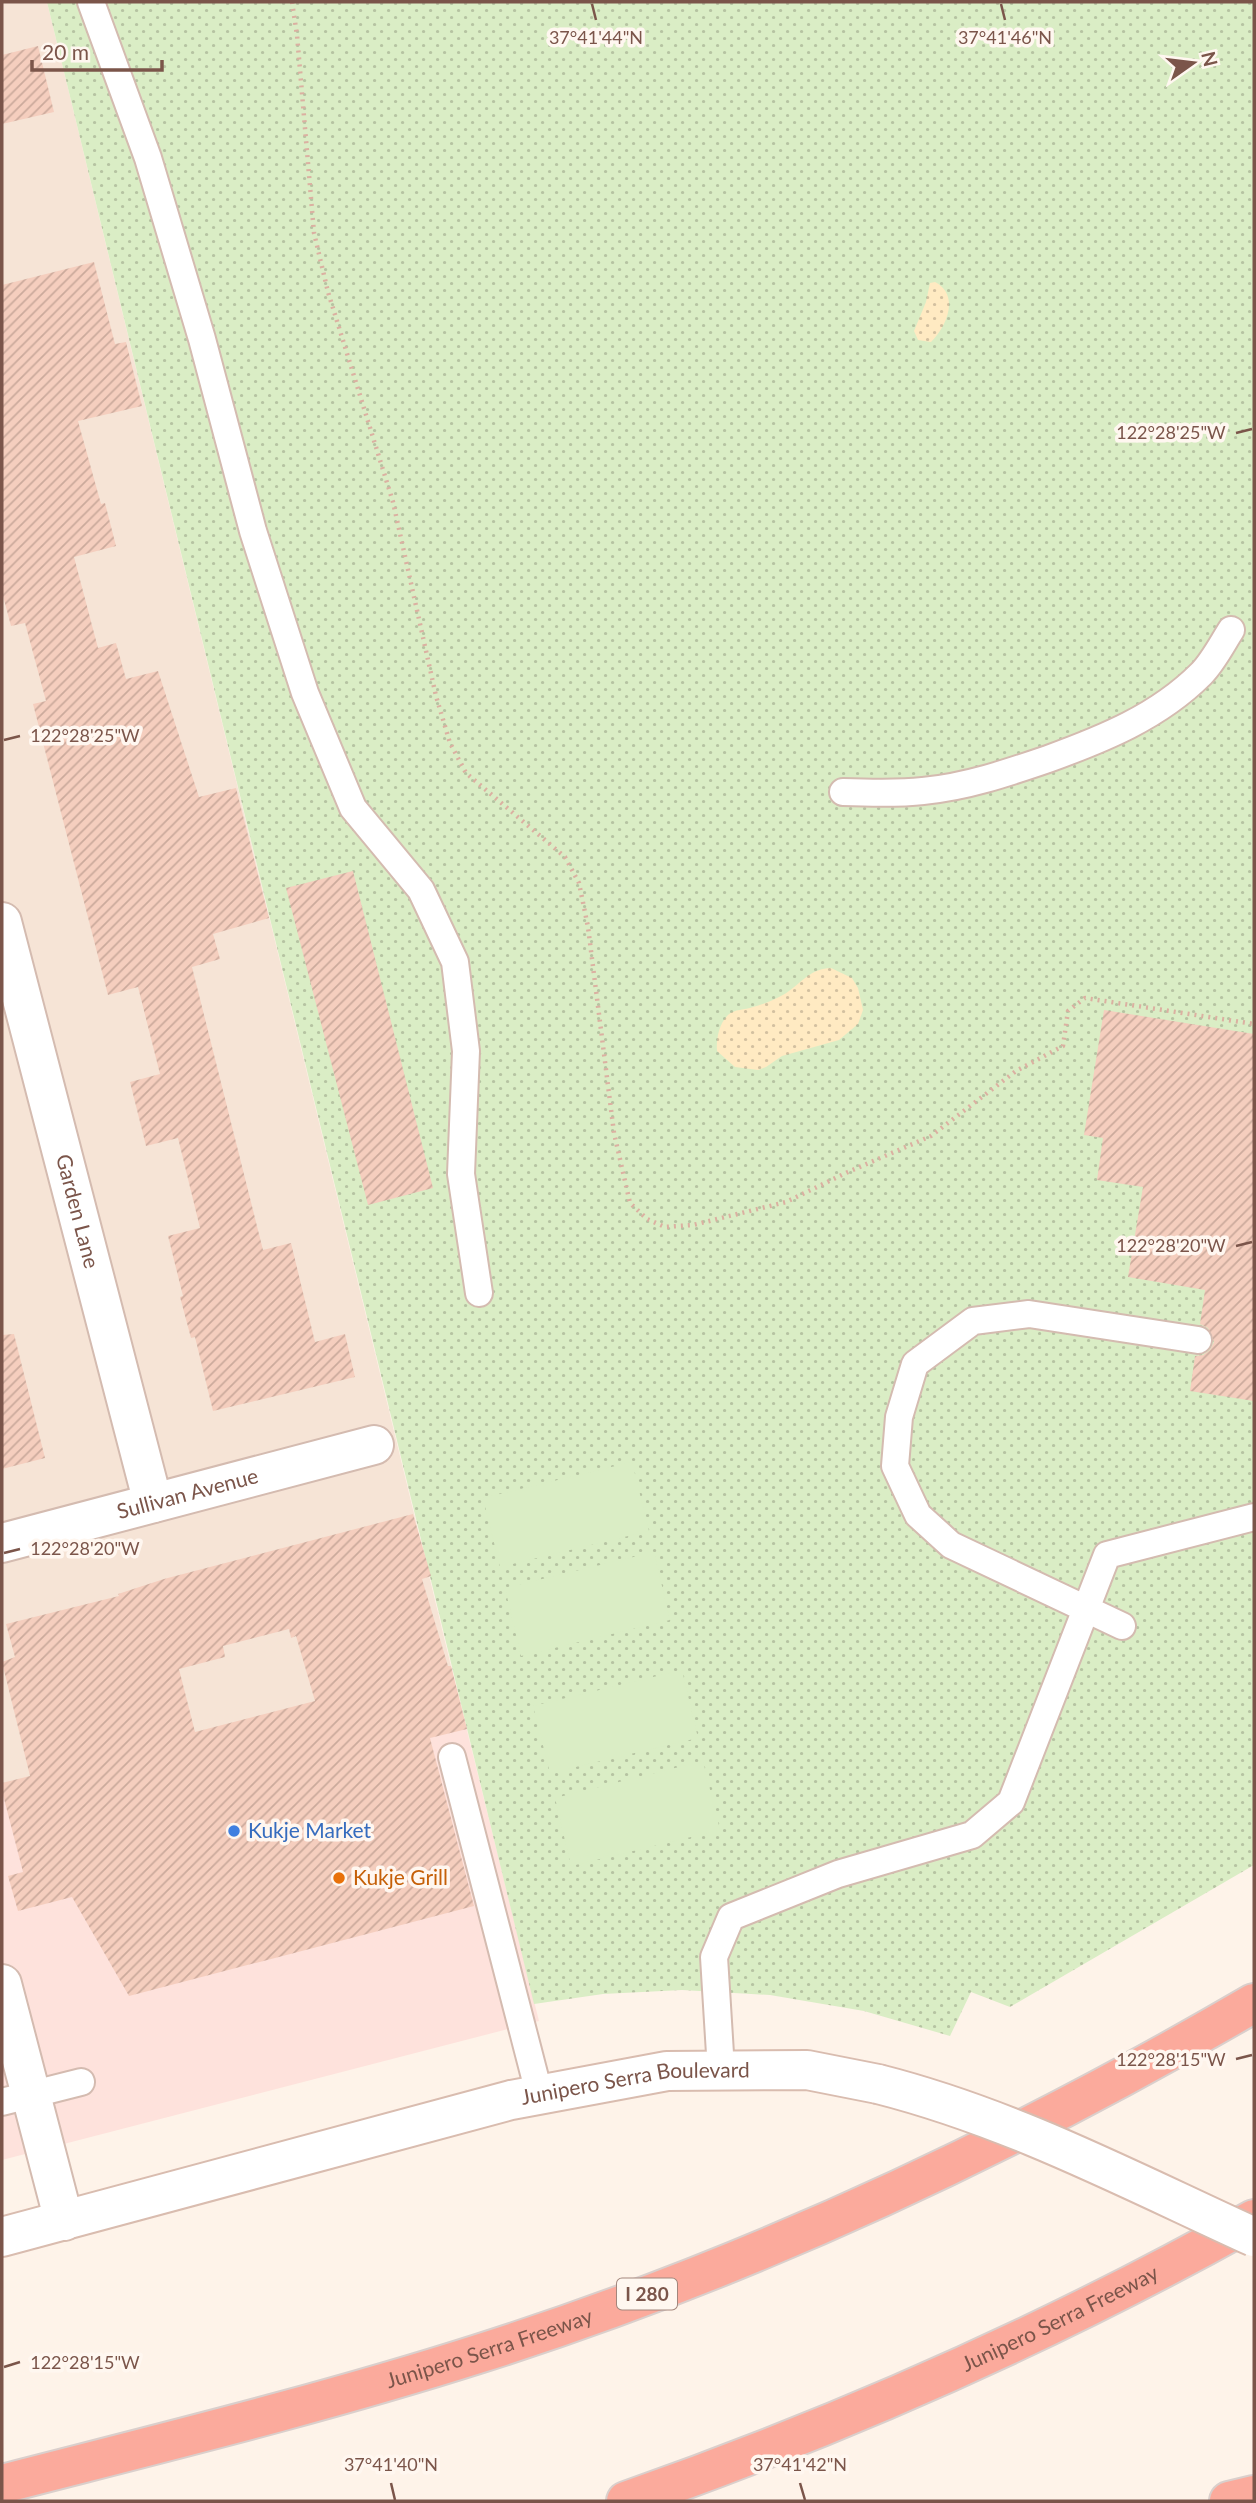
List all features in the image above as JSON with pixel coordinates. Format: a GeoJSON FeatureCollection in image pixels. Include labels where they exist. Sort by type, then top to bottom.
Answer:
{"type":"FeatureCollection","features":[{"type":"Feature","properties":{"kind":"highway","name":"Junipero Serra Freeway"},"geometry":{"type":"LineString","coordinates":[[2,2484],[289,2410],[393,2380],[481,2353],[658,2290],[832,2219],[977,2152],[1126,2076],[1254,2003]]}},
{"type":"Feature","properties":{"kind":"highway","name":"Junipero Serra Freeway"},"geometry":{"type":"LineString","coordinates":[[625,2501],[796,2437],[967,2364],[1133,2284],[1254,2219]]}},
{"type":"Feature","properties":{"kind":"highway"},"geometry":{"type":"LineString","coordinates":[[1229,2501],[1254,2495]]}},
{"type":"Feature","properties":{"kind":"main road","name":"Garden Lane"},"geometry":{"type":"LineString","coordinates":[[2,922],[153,1503]]}},
{"type":"Feature","properties":{"kind":"main road","name":"Sullivan Avenue"},"geometry":{"type":"LineString","coordinates":[[2,1543],[374,1445]]}},
{"type":"Feature","properties":{"kind":"main road"},"geometry":{"type":"LineString","coordinates":[[2,1986],[16,2099],[64,2221]]}},
{"type":"Feature","properties":{"kind":"main road","name":"Junipero Serra Boulevard"},"geometry":{"type":"LineString","coordinates":[[2,2238],[539,2093],[667,2071],[721,2070],[807,2070],[878,2084],[950,2104],[1030,2134],[1254,2237]]}},
{"type":"Feature","properties":{"kind":"lane"},"geometry":{"type":"LineString","coordinates":[[91,2],[148,158],[202,339],[253,531],[305,693],[353,808],[421,890],[455,962],[466,1051],[461,1174],[479,1293]]}},
{"type":"Feature","properties":{"kind":"lane"},"geometry":{"type":"LineString","coordinates":[[843,792],[886,794],[971,783],[1013,772],[1112,735],[1160,708],[1202,673],[1231,630]]}},
{"type":"Feature","properties":{"kind":"lane"},"geometry":{"type":"LineString","coordinates":[[1122,1626],[951,1545],[918,1515],[895,1466],[899,1417],[915,1364],[973,1321],[1028,1314],[1198,1340]]}},
{"type":"Feature","properties":{"kind":"lane"},"geometry":{"type":"LineString","coordinates":[[721,2070],[714,1957],[731,1917],[838,1874],[972,1835],[1011,1802],[1107,1555],[1254,1517]]}},
{"type":"Feature","properties":{"kind":"lane"},"geometry":{"type":"LineString","coordinates":[[452,1757],[539,2093]]}},
{"type":"Feature","properties":{"kind":"lane"},"geometry":{"type":"LineString","coordinates":[[16,2099],[81,2082]]}},
{"type":"Feature","properties":{"kind":"path"},"geometry":{"type":"LineString","coordinates":[[292,2],[314,233],[328,292],[393,502],[436,696],[450,743],[466,773],[565,857],[579,883],[588,927],[614,1133],[630,1203],[647,1219],[665,1227],[693,1225],[786,1202],[931,1136],[1016,1071],[1063,1046],[1068,1011],[1085,998],[1254,1024]]}},
{"type":"Feature","properties":{"kind":"shaded area"},"geometry":{"type":"Polygon","coordinates":[[[2,2],[47,2],[451,1666],[2,1786],[2,2]]]}},
{"type":"Feature","properties":{"kind":"shaded area"},"geometry":{"type":"Polygon","coordinates":[[[451,1666],[539,2021],[2,2160],[2,1786],[451,1666]]]}},
{"type":"Feature","properties":{"kind":"green space"},"geometry":{"type":"Polygon","coordinates":[[[47,2],[1254,2],[1254,1865],[1010,2007],[971,1992],[950,2036],[864,2011],[770,1995],[682,1990],[603,1994],[534,2004],[47,2]]]}},
{"type":"Feature","properties":{"kind":"green space"},"geometry":{"type":"Polygon","coordinates":[[[632,1462],[649,1531],[500,1567],[483,1498],[632,1462]]]}},
{"type":"Feature","properties":{"kind":"green space"},"geometry":{"type":"Polygon","coordinates":[[[654,1552],[670,1620],[521,1656],[505,1588],[654,1552]]]}},
{"type":"Feature","properties":{"kind":"green space"},"geometry":{"type":"Polygon","coordinates":[[[682,1670],[698,1738],[550,1773],[533,1706],[682,1670]]]}},
{"type":"Feature","properties":{"kind":"green space"},"geometry":{"type":"Polygon","coordinates":[[[703,1761],[720,1830],[571,1866],[555,1798],[703,1761]]]}},
{"type":"Feature","properties":{"kind":"sand"},"geometry":{"type":"Polygon","coordinates":[[[935,282],[947,295],[949,302],[946,319],[931,342],[918,340],[914,331],[926,302],[930,283],[935,282]]]}},
{"type":"Feature","properties":{"kind":"sand"},"geometry":{"type":"Polygon","coordinates":[[[831,968],[852,978],[858,988],[863,1010],[858,1024],[839,1040],[782,1056],[758,1070],[735,1067],[717,1051],[720,1027],[730,1013],[777,998],[813,973],[831,968]]]}},
{"type":"Feature","properties":{"kind":"building"},"geometry":{"type":"Polygon","coordinates":[[[38,46],[54,112],[2,124],[2,55],[38,46]]]}},
{"type":"Feature","properties":{"kind":"building"},"geometry":{"type":"Polygon","coordinates":[[[94,262],[115,344],[126,342],[142,406],[78,421],[101,504],[105,503],[116,546],[74,557],[98,648],[116,643],[126,679],[158,671],[199,797],[236,788],[269,918],[213,934],[220,959],[192,967],[263,1250],[291,1243],[315,1342],[345,1334],[355,1377],[213,1411],[195,1337],[191,1338],[180,1297],[183,1296],[168,1236],[200,1228],[178,1138],[146,1146],[130,1082],[160,1074],[138,987],[108,995],[33,704],[46,701],[25,623],[11,626],[2,592],[2,285],[94,262]]]}},
{"type":"Feature","properties":{"kind":"building"},"geometry":{"type":"Polygon","coordinates":[[[353,871],[433,1188],[368,1205],[286,888],[353,871]]]}},
{"type":"Feature","properties":{"kind":"building"},"geometry":{"type":"Polygon","coordinates":[[[1104,1010],[1254,1034],[1254,1401],[1190,1391],[1195,1356],[1210,1350],[1214,1342],[1208,1328],[1200,1324],[1205,1290],[1128,1277],[1143,1187],[1097,1180],[1103,1138],[1084,1135],[1104,1010]]]}},
{"type":"Feature","properties":{"kind":"building"},"geometry":{"type":"Polygon","coordinates":[[[14,1334],[45,1458],[2,1469],[2,1335],[14,1334]]]}},
{"type":"Feature","properties":{"kind":"building","name":"Kukje Market"},"geometry":{"type":"Polygon","coordinates":[[[413,1514],[431,1576],[422,1579],[448,1666],[451,1666],[467,1729],[430,1738],[474,1906],[129,1996],[72,1897],[18,1911],[8,1876],[23,1872],[2,1783],[30,1776],[2,1662],[15,1657],[6,1624],[119,1596],[118,1594],[164,1579],[413,1514]],[[289,1629],[223,1646],[225,1657],[179,1669],[195,1732],[315,1701],[296,1636],[291,1638],[289,1629]]]}},
{"type":"Feature","properties":{"kind":"place","name":"Kukje Market"},"geometry":{"type":"Point","coordinates":[234,1831]}},
{"type":"Feature","properties":{"kind":"place","name":"Kukje Grill"},"geometry":{"type":"Point","coordinates":[339,1878]}}]}
